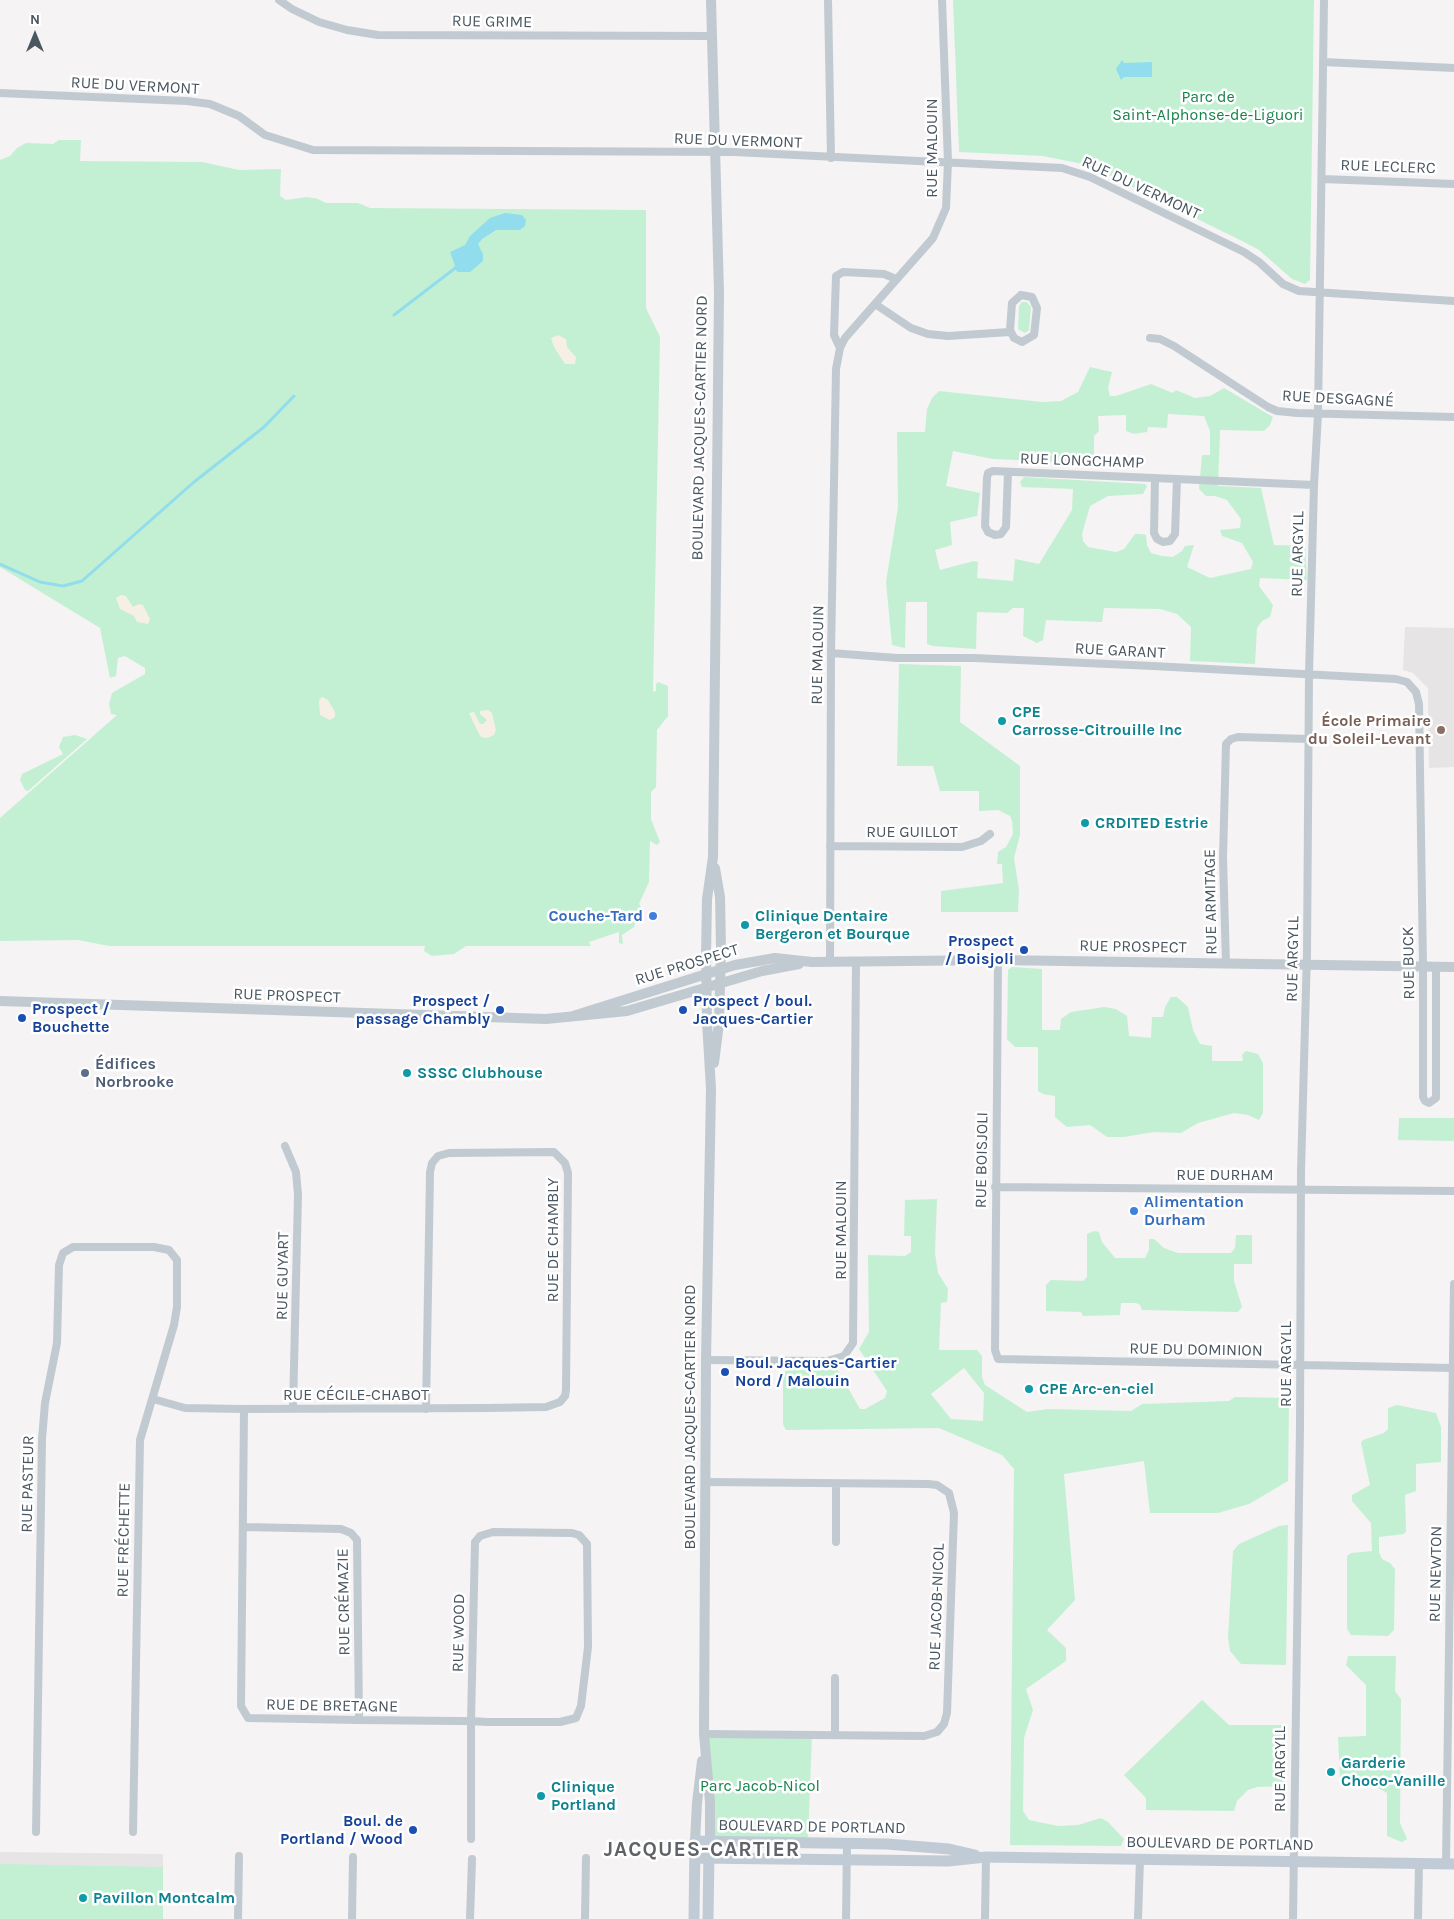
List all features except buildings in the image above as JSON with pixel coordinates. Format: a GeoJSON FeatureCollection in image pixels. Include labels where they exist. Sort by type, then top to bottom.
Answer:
{"type":"FeatureCollection","features":[{"type":"Feature","properties":{"kind":"main road","name":"BOULEVARD DE PORTLAND"},"geometry":{"type":"LineString","coordinates":[[695,1841],[847,1843],[949,1848],[986,1857]]}},
{"type":"Feature","properties":{"kind":"main road","name":"BOULEVARD JACQUES-CARTIER NORD"},"geometry":{"type":"LineString","coordinates":[[694,1919],[695,1841]]}},
{"type":"Feature","properties":{"kind":"main road","name":"BOULEVARD JACQUES-CARTIER NORD"},"geometry":{"type":"LineString","coordinates":[[708,1919],[710,1841]]}},
{"type":"Feature","properties":{"kind":"main road","name":"BOULEVARD DE PORTLAND"},"geometry":{"type":"LineString","coordinates":[[695,1858],[948,1861],[986,1857],[1450,1864]]}},
{"type":"Feature","properties":{"kind":"street","name":"RUE GRIME"},"geometry":{"type":"LineString","coordinates":[[279,0],[292,9],[319,22],[347,30],[378,35],[712,36]]}},
{"type":"Feature","properties":{"kind":"street","name":"BOULEVARD JACQUES-CARTIER NORD"},"geometry":{"type":"LineString","coordinates":[[710,1841],[710,1802],[704,1745],[706,1360],[711,1089],[706,974],[707,899],[713,857],[719,293],[711,0]]}},
{"type":"Feature","properties":{"kind":"street"},"geometry":{"type":"LineString","coordinates":[[828,0],[831,158]]}},
{"type":"Feature","properties":{"kind":"street","name":"RUE MALOUIN"},"geometry":{"type":"LineString","coordinates":[[830,962],[831,653],[836,369],[840,348],[851,330],[933,238],[941,224],[948,198],[942,0]]}},
{"type":"Feature","properties":{"kind":"street","name":"RUE ARGYLL"},"geometry":{"type":"LineString","coordinates":[[1293,1919],[1301,1190],[1307,965],[1309,674],[1314,485],[1318,414],[1324,0]]}},
{"type":"Feature","properties":{"kind":"street"},"geometry":{"type":"LineString","coordinates":[[1324,62],[1454,68]]}},
{"type":"Feature","properties":{"kind":"street","name":"RUE DU VERMONT"},"geometry":{"type":"LineString","coordinates":[[0,92],[187,101],[210,104],[239,116],[265,135],[313,150],[715,153],[1032,165],[1075,171],[1244,252],[1290,288],[1320,293],[1454,301]]}},
{"type":"Feature","properties":{"kind":"street","name":"RUE LECLERC"},"geometry":{"type":"LineString","coordinates":[[1322,179],[1454,184]]}},
{"type":"Feature","properties":{"kind":"street","name":"RUE MALOUIN"},"geometry":{"type":"LineString","coordinates":[[840,348],[834,335],[836,276],[843,272],[884,274],[896,279]]}},
{"type":"Feature","properties":{"kind":"street"},"geometry":{"type":"LineString","coordinates":[[1021,295],[1032,297],[1037,308],[1034,334],[1027,341],[1022,342],[1014,338],[1010,332],[1014,300],[1021,295]]}},
{"type":"Feature","properties":{"kind":"street"},"geometry":{"type":"LineString","coordinates":[[875,304],[911,328],[928,334],[948,336],[1010,332]]}},
{"type":"Feature","properties":{"kind":"street","name":"RUE DESGAGNÉ"},"geometry":{"type":"LineString","coordinates":[[1150,338],[1160,339],[1174,346],[1268,407],[1297,413],[1454,417]]}},
{"type":"Feature","properties":{"kind":"street","name":"RUE LONGCHAMP"},"geometry":{"type":"LineString","coordinates":[[1008,472],[1006,527],[1001,534],[994,535],[988,532],[985,526],[987,478],[988,473],[993,471],[1314,485]]}},
{"type":"Feature","properties":{"kind":"street","name":"RUE LONGCHAMP"},"geometry":{"type":"LineString","coordinates":[[1155,478],[1154,533],[1157,539],[1163,542],[1172,539],[1175,534],[1177,479]]}},
{"type":"Feature","properties":{"kind":"street","name":"RUE GARANT"},"geometry":{"type":"LineString","coordinates":[[831,653],[897,658],[1021,660],[1309,674],[1396,679],[1408,682]]}},
{"type":"Feature","properties":{"kind":"street","name":"RUE BUCK"},"geometry":{"type":"LineString","coordinates":[[1408,682],[1416,692],[1419,704],[1423,1097],[1429,1103],[1436,1098],[1436,967]]}},
{"type":"Feature","properties":{"kind":"street","name":"RUE ARMITAGE"},"geometry":{"type":"LineString","coordinates":[[1226,964],[1223,857],[1226,744],[1231,739],[1238,737],[1309,739]]}},
{"type":"Feature","properties":{"kind":"street","name":"RUE GUILLOT"},"geometry":{"type":"LineString","coordinates":[[830,846],[962,846],[982,841],[990,834]]}},
{"type":"Feature","properties":{"kind":"street","name":"BOULEVARD JACQUES-CARTIER NORD"},"geometry":{"type":"LineString","coordinates":[[711,1089],[719,1023],[720,984],[720,898],[713,857]]}},
{"type":"Feature","properties":{"kind":"street","name":"RUE PROSPECT"},"geometry":{"type":"LineString","coordinates":[[573,1016],[706,974],[763,959],[812,962],[998,960],[1454,967]]}},
{"type":"Feature","properties":{"kind":"street","name":"RUE BOISJOLI"},"geometry":{"type":"LineString","coordinates":[[998,960],[995,1187],[995,1350],[998,1359]]}},
{"type":"Feature","properties":{"kind":"street","name":"RUE MALOUIN"},"geometry":{"type":"LineString","coordinates":[[706,1360],[826,1361],[844,1356],[853,1343],[856,961]]}},
{"type":"Feature","properties":{"kind":"street","name":"RUE PROSPECT"},"geometry":{"type":"LineString","coordinates":[[0,1001],[518,1019],[627,1011],[762,971],[812,962]]}},
{"type":"Feature","properties":{"kind":"street","name":"RUE GUYART"},"geometry":{"type":"LineString","coordinates":[[284,1146],[296,1172],[298,1195],[293,1409]]}},
{"type":"Feature","properties":{"kind":"street","name":"RUE DE CHAMBLY"},"geometry":{"type":"LineString","coordinates":[[426,1408],[430,1172],[432,1162],[438,1156],[450,1153],[554,1152],[565,1163],[568,1172],[566,1390],[565,1396],[560,1402]]}},
{"type":"Feature","properties":{"kind":"street","name":"RUE DURHAM"},"geometry":{"type":"LineString","coordinates":[[995,1187],[1454,1191]]}},
{"type":"Feature","properties":{"kind":"street","name":"RUE PASTEUR"},"geometry":{"type":"LineString","coordinates":[[36,1832],[42,1439],[45,1403],[57,1343],[59,1265],[63,1253],[73,1247],[154,1247],[163,1248],[174,1254]]}},
{"type":"Feature","properties":{"kind":"street","name":"RUE FRÉCHETTE"},"geometry":{"type":"LineString","coordinates":[[133,1832],[140,1450],[143,1429],[176,1316],[178,1266],[174,1254]]}},
{"type":"Feature","properties":{"kind":"street","name":"RUE NEWTON"},"geometry":{"type":"LineString","coordinates":[[1450,1864],[1454,1284]]}},
{"type":"Feature","properties":{"kind":"street","name":"RUE DU DOMINION"},"geometry":{"type":"LineString","coordinates":[[998,1359],[1453,1368]]}},
{"type":"Feature","properties":{"kind":"street","name":"RUE CÉCILE-CHABOT"},"geometry":{"type":"LineString","coordinates":[[153,1399],[185,1408],[244,1410],[546,1407],[560,1402]]}},
{"type":"Feature","properties":{"kind":"street","name":"RUE DE BRETAGNE"},"geometry":{"type":"LineString","coordinates":[[244,1410],[243,1712],[248,1718],[560,1722],[576,1718],[581,1706],[588,1647],[588,1544],[584,1539]]}},
{"type":"Feature","properties":{"kind":"street","name":"RUE JACOB-NICOL"},"geometry":{"type":"LineString","coordinates":[[704,1734],[924,1736],[937,1732],[944,1724],[947,1713],[954,1513],[948,1493],[937,1486],[706,1482]]}},
{"type":"Feature","properties":{"kind":"street"},"geometry":{"type":"LineString","coordinates":[[836,1484],[836,1542]]}},
{"type":"Feature","properties":{"kind":"street","name":"RUE CRÉMAZIE"},"geometry":{"type":"LineString","coordinates":[[244,1526],[341,1529],[351,1533],[357,1540],[359,1720]]}},
{"type":"Feature","properties":{"kind":"street","name":"RUE WOOD"},"geometry":{"type":"LineString","coordinates":[[471,1839],[471,1721],[475,1542],[480,1536],[493,1532],[572,1533],[584,1539]]}},
{"type":"Feature","properties":{"kind":"street"},"geometry":{"type":"LineString","coordinates":[[835,1678],[835,1735]]}},
{"type":"Feature","properties":{"kind":"street","name":"BOULEVARD JACQUES-CARTIER NORD"},"geometry":{"type":"LineString","coordinates":[[695,1841],[696,1802],[704,1745]]}},
{"type":"Feature","properties":{"kind":"street"},"geometry":{"type":"LineString","coordinates":[[846,1919],[847,1843]]}},
{"type":"Feature","properties":{"kind":"street"},"geometry":{"type":"LineString","coordinates":[[238,1919],[239,1856]]}},
{"type":"Feature","properties":{"kind":"street"},"geometry":{"type":"LineString","coordinates":[[352,1919],[353,1857]]}},
{"type":"Feature","properties":{"kind":"street"},"geometry":{"type":"LineString","coordinates":[[985,1919],[986,1857]]}},
{"type":"Feature","properties":{"kind":"street"},"geometry":{"type":"LineString","coordinates":[[585,1919],[586,1858]]}},
{"type":"Feature","properties":{"kind":"street"},"geometry":{"type":"LineString","coordinates":[[470,1919],[472,1859]]}},
{"type":"Feature","properties":{"kind":"street"},"geometry":{"type":"LineString","coordinates":[[1138,1919],[1140,1859]]}},
{"type":"Feature","properties":{"kind":"street"},"geometry":{"type":"LineString","coordinates":[[1418,1919],[1419,1863]]}},
{"type":"Feature","properties":{"kind":"shaded area","name":"École Primaire du Soleil-Levant"},"geometry":{"type":"Polygon","coordinates":[[[1405,627],[1454,628],[1454,767],[1429,768],[1428,688],[1413,673],[1403,670],[1405,627]]]}},
{"type":"Feature","properties":{"kind":"shaded area"},"geometry":{"type":"Polygon","coordinates":[[[0,1852],[163,1854],[163,1919],[0,1919],[0,1852]]]}},
{"type":"Feature","properties":{"kind":"green space","name":"Parc de Saint-Alphonse-de-Liguori"},"geometry":{"type":"Polygon","coordinates":[[[953,0],[1314,0],[1310,280],[1305,284],[1292,279],[1259,250],[1088,165],[1043,156],[959,152],[953,0]]]}},
{"type":"Feature","properties":{"kind":"green space"},"geometry":{"type":"Polygon","coordinates":[[[59,140],[81,140],[80,161],[202,162],[239,170],[281,169],[280,196],[286,200],[307,197],[326,203],[358,203],[370,208],[646,210],[646,308],[660,337],[653,692],[656,691],[656,684],[658,682],[668,686],[668,716],[657,730],[656,787],[651,792],[651,819],[660,842],[657,845],[650,841],[649,882],[639,904],[641,907],[634,927],[622,935],[623,944],[619,943],[619,932],[589,942],[591,946],[466,946],[454,954],[432,956],[424,951],[425,946],[109,946],[78,940],[0,941],[0,818],[117,715],[111,714],[109,704],[112,693],[145,674],[145,668],[125,656],[118,658],[116,676],[110,678],[100,628],[0,567],[0,160],[10,156],[17,148],[26,143],[53,144],[59,140]]]}},
{"type":"Feature","properties":{"kind":"green space"},"geometry":{"type":"Polygon","coordinates":[[[1022,302],[1027,302],[1031,307],[1029,330],[1025,333],[1018,329],[1019,306],[1022,302]]]}},
{"type":"Feature","properties":{"kind":"green space"},"geometry":{"type":"Polygon","coordinates":[[[1090,367],[1112,372],[1108,388],[1110,396],[1116,396],[1151,384],[1173,393],[1176,390],[1195,398],[1210,396],[1224,388],[1273,417],[1270,425],[1264,431],[1220,430],[1218,486],[1261,488],[1274,545],[1305,546],[1307,580],[1260,578],[1259,586],[1273,605],[1270,617],[1262,621],[1257,628],[1255,664],[1190,661],[1191,627],[1177,614],[1160,609],[1104,608],[1102,622],[1046,620],[1043,640],[1037,643],[1023,636],[1024,608],[1013,608],[1007,613],[977,612],[976,649],[927,644],[927,602],[906,602],[905,648],[892,645],[886,582],[898,507],[897,432],[925,432],[927,409],[932,398],[939,391],[1042,402],[1061,401],[1078,392],[1090,367]],[[1168,414],[1167,428],[1148,427],[1147,432],[1134,434],[1126,431],[1126,415],[1098,416],[1099,431],[1094,436],[1094,456],[1092,462],[1086,463],[993,459],[953,451],[946,486],[980,493],[977,516],[950,522],[952,545],[935,550],[940,570],[974,561],[978,562],[977,578],[1013,581],[1015,559],[1039,564],[1072,510],[1073,489],[1022,487],[1020,482],[1024,477],[1145,484],[1147,486],[1143,494],[1108,496],[1090,506],[1082,534],[1083,541],[1088,547],[1116,552],[1124,549],[1135,534],[1141,534],[1146,535],[1147,545],[1151,553],[1162,556],[1173,557],[1182,551],[1185,546],[1194,545],[1187,567],[1210,578],[1251,569],[1253,562],[1242,543],[1222,536],[1220,530],[1240,528],[1241,519],[1227,500],[1215,496],[1206,496],[1199,489],[1202,455],[1210,455],[1210,431],[1204,416],[1168,414]]]}},
{"type":"Feature","properties":{"kind":"green space"},"geometry":{"type":"Polygon","coordinates":[[[899,664],[961,666],[960,722],[1020,766],[1020,835],[1014,858],[1019,890],[1018,912],[941,912],[941,891],[1003,883],[1002,864],[997,864],[998,852],[1006,847],[1013,834],[1012,821],[1010,816],[998,810],[979,811],[979,791],[940,791],[933,766],[897,766],[899,664]]]}},
{"type":"Feature","properties":{"kind":"green space"},"geometry":{"type":"Polygon","coordinates":[[[75,735],[87,739],[28,791],[25,790],[20,780],[22,774],[63,754],[59,747],[63,737],[75,735]]]}},
{"type":"Feature","properties":{"kind":"green space"},"geometry":{"type":"Polygon","coordinates":[[[1012,967],[1042,969],[1042,1030],[1060,1030],[1061,1019],[1071,1012],[1104,1007],[1116,1009],[1127,1016],[1129,1036],[1151,1038],[1152,1017],[1163,1017],[1165,1007],[1171,997],[1177,997],[1188,1007],[1193,1030],[1200,1044],[1212,1046],[1212,1061],[1243,1061],[1242,1055],[1246,1051],[1258,1054],[1263,1063],[1263,1113],[1259,1120],[1248,1115],[1234,1113],[1198,1123],[1181,1133],[1154,1132],[1124,1137],[1107,1137],[1090,1125],[1067,1127],[1055,1117],[1055,1096],[1038,1091],[1038,1047],[1015,1047],[1007,1039],[1008,970],[1012,967]]]}},
{"type":"Feature","properties":{"kind":"green space"},"geometry":{"type":"Polygon","coordinates":[[[1399,1118],[1454,1118],[1454,1141],[1398,1140],[1399,1118]]]}},
{"type":"Feature","properties":{"kind":"green space"},"geometry":{"type":"Polygon","coordinates":[[[937,1199],[935,1253],[938,1273],[948,1289],[947,1302],[941,1303],[939,1350],[977,1350],[982,1356],[982,1377],[985,1385],[1027,1412],[1048,1409],[1131,1411],[1142,1404],[1229,1401],[1235,1397],[1287,1398],[1289,1402],[1288,1481],[1249,1504],[1218,1513],[1150,1513],[1144,1461],[1064,1474],[1075,1600],[1047,1630],[1066,1648],[1066,1661],[1026,1689],[1033,1710],[1024,1738],[1023,1811],[1029,1820],[1058,1826],[1078,1825],[1101,1818],[1108,1822],[1124,1839],[1121,1846],[1010,1845],[1014,1469],[1002,1455],[939,1428],[786,1430],[783,1424],[783,1374],[787,1370],[820,1370],[836,1367],[860,1409],[865,1409],[885,1398],[887,1391],[859,1349],[869,1332],[868,1255],[905,1256],[911,1252],[911,1236],[904,1236],[905,1200],[937,1199]],[[964,1368],[931,1394],[951,1419],[983,1421],[984,1393],[964,1368]]]}},
{"type":"Feature","properties":{"kind":"green space"},"geometry":{"type":"Polygon","coordinates":[[[1094,1231],[1099,1232],[1102,1242],[1115,1258],[1145,1258],[1149,1250],[1149,1239],[1154,1239],[1164,1248],[1178,1253],[1231,1253],[1235,1248],[1236,1235],[1252,1235],[1252,1264],[1234,1264],[1234,1281],[1242,1307],[1238,1312],[1142,1310],[1140,1305],[1136,1303],[1121,1303],[1120,1315],[1083,1316],[1081,1312],[1046,1311],[1046,1285],[1051,1280],[1083,1281],[1087,1277],[1087,1234],[1094,1231]]]}},
{"type":"Feature","properties":{"kind":"green space"},"geometry":{"type":"Polygon","coordinates":[[[1397,1405],[1436,1413],[1441,1427],[1441,1462],[1416,1464],[1416,1491],[1405,1495],[1406,1531],[1404,1534],[1379,1537],[1379,1552],[1382,1559],[1390,1563],[1395,1569],[1394,1630],[1388,1636],[1351,1635],[1347,1629],[1347,1556],[1351,1553],[1372,1551],[1371,1523],[1352,1501],[1352,1495],[1370,1485],[1361,1443],[1363,1440],[1384,1433],[1388,1429],[1388,1408],[1397,1405]]]}},
{"type":"Feature","properties":{"kind":"green space"},"geometry":{"type":"Polygon","coordinates":[[[1288,1525],[1286,1665],[1241,1664],[1230,1651],[1228,1638],[1233,1551],[1239,1544],[1279,1526],[1288,1525]]]}},
{"type":"Feature","properties":{"kind":"green space"},"geometry":{"type":"Polygon","coordinates":[[[1348,1656],[1396,1656],[1395,1691],[1401,1699],[1400,1823],[1407,1839],[1402,1842],[1387,1836],[1387,1793],[1371,1784],[1366,1778],[1340,1778],[1338,1737],[1366,1736],[1366,1685],[1346,1665],[1348,1656]]]}},
{"type":"Feature","properties":{"kind":"green space"},"geometry":{"type":"Polygon","coordinates":[[[1202,1700],[1229,1725],[1285,1725],[1285,1786],[1257,1787],[1248,1790],[1237,1801],[1234,1811],[1146,1810],[1146,1798],[1124,1775],[1202,1700]]]}},
{"type":"Feature","properties":{"kind":"green space","name":"Parc Jacob-Nicol"},"geometry":{"type":"Polygon","coordinates":[[[704,1734],[812,1735],[808,1842],[710,1841],[704,1734]]]}},
{"type":"Feature","properties":{"kind":"green space"},"geometry":{"type":"Polygon","coordinates":[[[0,1864],[163,1867],[163,1919],[0,1919],[0,1864]]]}},
{"type":"Feature","properties":{"kind":"sand"},"geometry":{"type":"Polygon","coordinates":[[[558,335],[566,339],[567,347],[576,357],[575,364],[565,364],[554,347],[551,338],[558,335]]]}},
{"type":"Feature","properties":{"kind":"sand"},"geometry":{"type":"Polygon","coordinates":[[[121,595],[126,596],[133,607],[139,604],[143,605],[150,619],[148,624],[137,622],[134,616],[120,609],[116,598],[121,595]]]}},
{"type":"Feature","properties":{"kind":"sand"},"geometry":{"type":"Polygon","coordinates":[[[322,697],[328,700],[335,712],[335,717],[330,720],[320,715],[319,700],[322,697]]]}},
{"type":"Feature","properties":{"kind":"sand"},"geometry":{"type":"Polygon","coordinates":[[[488,710],[492,713],[496,730],[494,735],[487,738],[481,737],[469,713],[474,712],[480,724],[483,724],[487,720],[480,714],[480,711],[488,710]]]}},
{"type":"Feature","properties":{"kind":"water"},"geometry":{"type":"Polygon","coordinates":[[[1122,60],[1124,63],[1152,62],[1152,77],[1124,77],[1121,80],[1116,69],[1122,60]]]}},
{"type":"Feature","properties":{"kind":"water"},"geometry":{"type":"Polygon","coordinates":[[[505,213],[522,215],[526,220],[525,226],[520,230],[496,230],[482,239],[478,244],[483,254],[483,261],[470,272],[458,272],[453,268],[455,266],[450,252],[465,245],[470,236],[490,218],[505,213]]]}},
{"type":"Feature","properties":{"kind":"waterway"},"geometry":{"type":"LineString","coordinates":[[394,315],[454,269]]}},
{"type":"Feature","properties":{"kind":"waterway"},"geometry":{"type":"LineString","coordinates":[[0,564],[40,582],[63,586],[82,581],[194,482],[264,427],[294,396]]}},
{"type":"Feature","properties":{"kind":"place","name":"CPE Carrosse-Citrouille Inc"},"geometry":{"type":"Point","coordinates":[1002,721]}},
{"type":"Feature","properties":{"kind":"place","name":"École Primaire du Soleil-Levant"},"geometry":{"type":"Point","coordinates":[1441,730]}},
{"type":"Feature","properties":{"kind":"place","name":"CRDITED Estrie"},"geometry":{"type":"Point","coordinates":[1085,823]}},
{"type":"Feature","properties":{"kind":"place","name":"Couche-Tard"},"geometry":{"type":"Point","coordinates":[653,916]}},
{"type":"Feature","properties":{"kind":"place","name":"Clinique Dentaire Bergeron et Bourque"},"geometry":{"type":"Point","coordinates":[745,925]}},
{"type":"Feature","properties":{"kind":"place","name":"Prospect / Boisjoli"},"geometry":{"type":"Point","coordinates":[1024,950]}},
{"type":"Feature","properties":{"kind":"place","name":"Prospect / passage Chambly"},"geometry":{"type":"Point","coordinates":[500,1010]}},
{"type":"Feature","properties":{"kind":"place","name":"Prospect / boul. Jacques-Cartier"},"geometry":{"type":"Point","coordinates":[683,1010]}},
{"type":"Feature","properties":{"kind":"place","name":"Prospect / Bouchette"},"geometry":{"type":"Point","coordinates":[22,1018]}},
{"type":"Feature","properties":{"kind":"place","name":"Édifices Norbrooke"},"geometry":{"type":"Point","coordinates":[85,1073]}},
{"type":"Feature","properties":{"kind":"place","name":"SSSC Clubhouse"},"geometry":{"type":"Point","coordinates":[407,1073]}},
{"type":"Feature","properties":{"kind":"place","name":"Alimentation Durham"},"geometry":{"type":"Point","coordinates":[1134,1211]}},
{"type":"Feature","properties":{"kind":"place","name":"Boul. Jacques-Cartier Nord / Malouin"},"geometry":{"type":"Point","coordinates":[725,1372]}},
{"type":"Feature","properties":{"kind":"place","name":"CPE Arc-en-ciel"},"geometry":{"type":"Point","coordinates":[1029,1389]}},
{"type":"Feature","properties":{"kind":"place","name":"Garderie Choco-Vanille"},"geometry":{"type":"Point","coordinates":[1331,1772]}},
{"type":"Feature","properties":{"kind":"place","name":"Clinique Portland"},"geometry":{"type":"Point","coordinates":[541,1796]}},
{"type":"Feature","properties":{"kind":"place","name":"Boul. de Portland / Wood"},"geometry":{"type":"Point","coordinates":[413,1830]}},
{"type":"Feature","properties":{"kind":"place","name":"Pavillon Montcalm"},"geometry":{"type":"Point","coordinates":[83,1898]}},
{"type":"Feature","properties":{"kind":"district","name":"JACQUES-CARTIER"},"geometry":{"type":"Point","coordinates":[702,1850]}}]}
